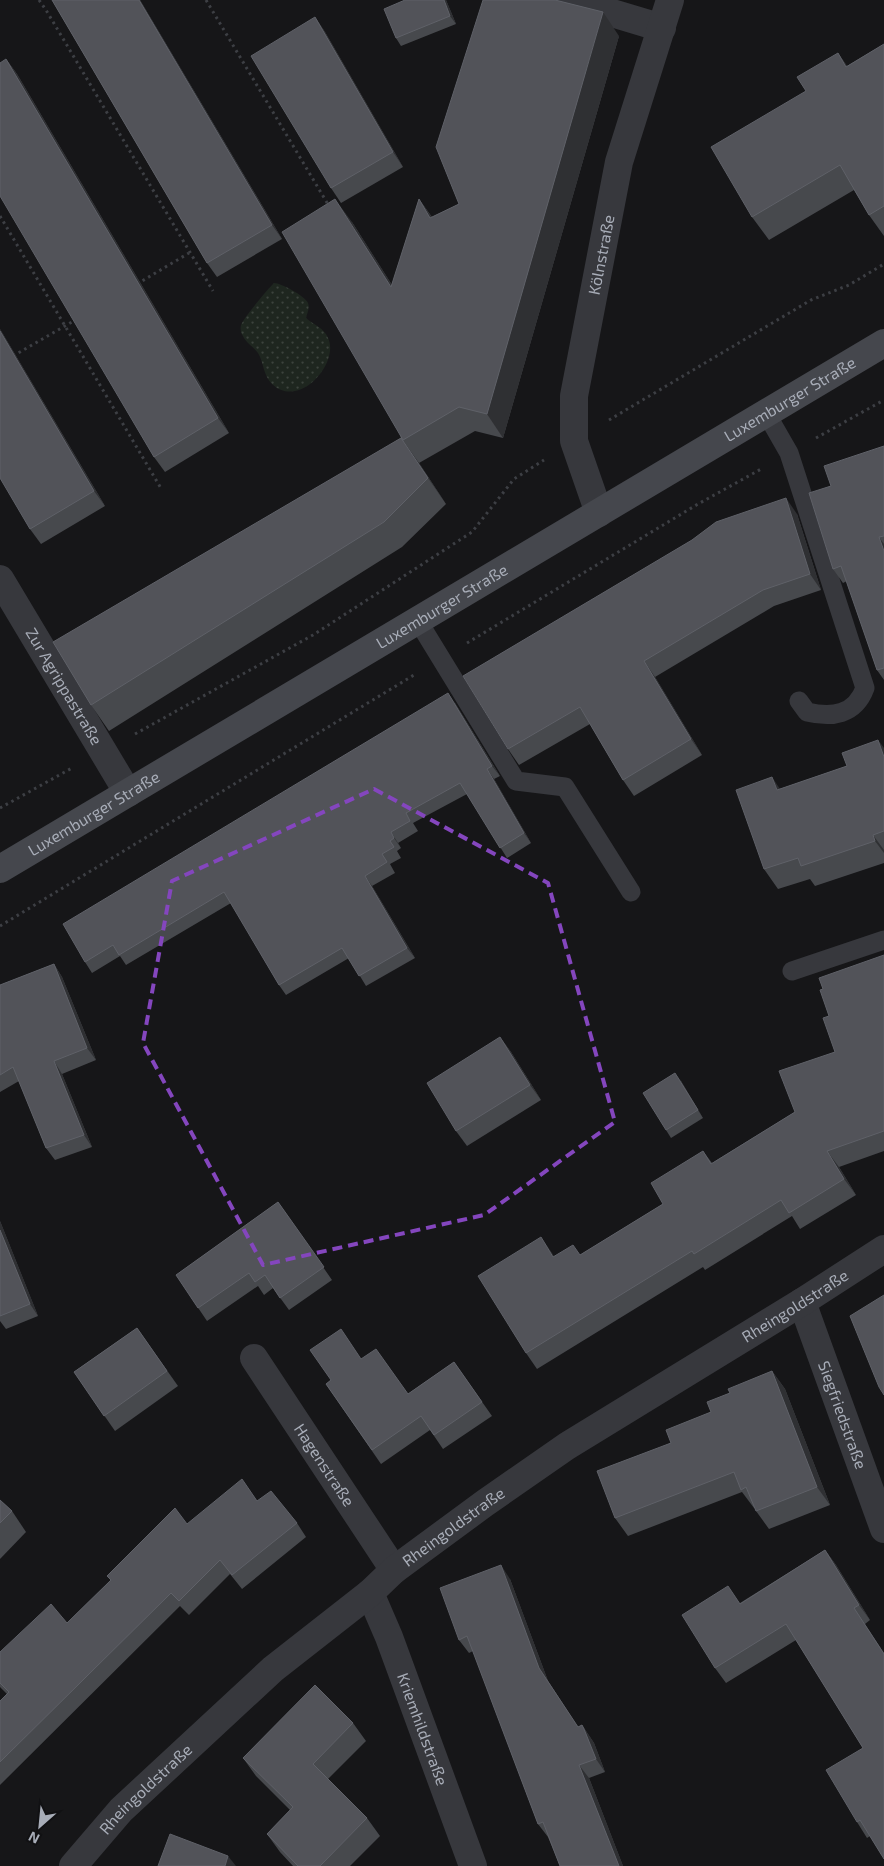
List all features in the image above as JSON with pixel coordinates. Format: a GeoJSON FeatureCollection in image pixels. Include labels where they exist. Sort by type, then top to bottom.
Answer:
{"type":"FeatureCollection","features":[{"type":"Feature","properties":{"kind":"street"},"geometry":{"type":"LineString","coordinates":[[568,0],[662,28]]}},
{"type":"Feature","properties":{"kind":"street","name":"Kölnstraße"},"geometry":{"type":"LineString","coordinates":[[599,513],[574,441],[574,396],[619,162],[670,0]]}},
{"type":"Feature","properties":{"kind":"street","name":"Luxemburger Straße"},"geometry":{"type":"LineString","coordinates":[[0,869],[884,343]]}},
{"type":"Feature","properties":{"kind":"street","name":"Zur Agrippastraße"},"geometry":{"type":"LineString","coordinates":[[0,579],[128,793]]}},
{"type":"Feature","properties":{"kind":"street","name":"Rheingoldstraße"},"geometry":{"type":"LineString","coordinates":[[73,1866],[121,1810],[273,1669],[370,1593],[394,1570],[567,1446],[802,1302],[884,1249]]}},
{"type":"Feature","properties":{"kind":"street","name":"Siegfriedstraße"},"geometry":{"type":"LineString","coordinates":[[802,1302],[884,1529]]}},
{"type":"Feature","properties":{"kind":"street","name":"Hagenstraße"},"geometry":{"type":"LineString","coordinates":[[254,1358],[394,1570]]}},
{"type":"Feature","properties":{"kind":"street","name":"Kriemhildstraße"},"geometry":{"type":"LineString","coordinates":[[370,1593],[389,1637],[473,1866]]}},
{"type":"Feature","properties":{"kind":"lane"},"geometry":{"type":"LineString","coordinates":[[766,413],[789,453],[865,688],[861,699],[851,709],[822,716],[807,712],[799,701]]}},
{"type":"Feature","properties":{"kind":"lane"},"geometry":{"type":"LineString","coordinates":[[418,620],[516,781],[565,787],[632,892]]}},
{"type":"Feature","properties":{"kind":"lane"},"geometry":{"type":"LineString","coordinates":[[792,971],[884,940]]}},
{"type":"Feature","properties":{"kind":"path"},"geometry":{"type":"LineString","coordinates":[[39,0],[213,291]]}},
{"type":"Feature","properties":{"kind":"path"},"geometry":{"type":"LineString","coordinates":[[206,0],[330,207]]}},
{"type":"Feature","properties":{"kind":"path"},"geometry":{"type":"LineString","coordinates":[[0,216],[162,490]]}},
{"type":"Feature","properties":{"kind":"path"},"geometry":{"type":"LineString","coordinates":[[132,287],[190,253]]}},
{"type":"Feature","properties":{"kind":"path"},"geometry":{"type":"LineString","coordinates":[[0,808],[313,635],[472,532],[514,479],[574,441],[811,300],[849,285],[884,264]]}},
{"type":"Feature","properties":{"kind":"path"},"geometry":{"type":"LineString","coordinates":[[8,359],[82,316]]}},
{"type":"Feature","properties":{"kind":"highlighted area"},"geometry":{"type":"Polygon","coordinates":[[[374,789],[548,883],[615,1122],[484,1215],[263,1265],[143,1043],[172,881],[374,789]]]}},
{"type":"Feature","properties":{"kind":"shaded area"},"geometry":{"type":"Polygon","coordinates":[[[274,283],[293,290],[306,300],[309,307],[306,318],[324,332],[328,338],[330,348],[323,370],[315,380],[305,387],[294,391],[283,391],[272,384],[267,377],[258,353],[246,341],[241,331],[241,325],[247,316],[274,283]]]}},
{"type":"Feature","properties":{"kind":"building"},"geometry":{"type":"Polygon","coordinates":[[[52,0],[139,0],[272,225],[207,263],[52,0]]]}},
{"type":"Feature","properties":{"kind":"building"},"geometry":{"type":"Polygon","coordinates":[[[405,0],[444,0],[450,16],[396,38],[384,9],[405,0]]]}},
{"type":"Feature","properties":{"kind":"building"},"geometry":{"type":"Polygon","coordinates":[[[483,0],[555,0],[603,12],[487,414],[459,407],[403,440],[282,232],[335,199],[391,287],[419,199],[430,218],[459,204],[436,147],[483,0]]]}},
{"type":"Feature","properties":{"kind":"building"},"geometry":{"type":"Polygon","coordinates":[[[315,17],[393,152],[331,188],[251,56],[315,17]]]}},
{"type":"Feature","properties":{"kind":"building"},"geometry":{"type":"Polygon","coordinates":[[[884,44],[884,206],[869,215],[840,165],[752,217],[711,147],[806,91],[797,77],[838,53],[846,67],[884,44]]]}},
{"type":"Feature","properties":{"kind":"building"},"geometry":{"type":"Polygon","coordinates":[[[6,59],[218,418],[154,457],[0,196],[0,63],[6,59]]]}},
{"type":"Feature","properties":{"kind":"building"},"geometry":{"type":"Polygon","coordinates":[[[0,331],[94,491],[30,529],[0,478],[0,331]]]}},
{"type":"Feature","properties":{"kind":"building"},"geometry":{"type":"Polygon","coordinates":[[[401,438],[428,478],[384,522],[91,705],[53,642],[401,438]]]}},
{"type":"Feature","properties":{"kind":"building"},"geometry":{"type":"Polygon","coordinates":[[[884,446],[884,536],[879,537],[884,551],[884,668],[877,670],[841,566],[833,569],[809,493],[831,486],[824,466],[884,446]]]}},
{"type":"Feature","properties":{"kind":"building"},"geometry":{"type":"Polygon","coordinates":[[[786,498],[810,574],[763,590],[644,661],[691,739],[623,780],[580,707],[508,749],[463,676],[692,540],[716,522],[786,498]]]}},
{"type":"Feature","properties":{"kind":"building"},"geometry":{"type":"Polygon","coordinates":[[[448,693],[492,766],[487,769],[524,833],[500,848],[460,783],[406,813],[410,821],[391,832],[394,838],[390,841],[394,847],[382,854],[387,862],[365,876],[407,948],[359,976],[342,948],[279,985],[224,892],[119,955],[113,945],[85,962],[63,924],[448,693]]]}},
{"type":"Feature","properties":{"kind":"building"},"geometry":{"type":"Polygon","coordinates":[[[878,740],[884,757],[884,831],[873,835],[875,841],[801,866],[798,858],[764,869],[736,790],[772,777],[777,790],[847,766],[842,753],[878,740]]]}},
{"type":"Feature","properties":{"kind":"building"},"geometry":{"type":"Polygon","coordinates":[[[884,955],[884,1131],[827,1151],[844,1179],[789,1213],[781,1200],[694,1254],[692,1251],[526,1353],[478,1276],[541,1237],[553,1257],[573,1245],[580,1255],[663,1204],[651,1183],[703,1151],[711,1164],[795,1112],[779,1071],[835,1052],[823,1018],[829,1016],[820,990],[823,989],[819,978],[884,955]]]}},
{"type":"Feature","properties":{"kind":"building"},"geometry":{"type":"Polygon","coordinates":[[[54,964],[87,1048],[54,1061],[84,1135],[46,1148],[13,1067],[0,1075],[0,985],[54,964]]]}},
{"type":"Feature","properties":{"kind":"building"},"geometry":{"type":"Polygon","coordinates":[[[500,1037],[530,1085],[456,1131],[427,1083],[500,1037]]]}},
{"type":"Feature","properties":{"kind":"building"},"geometry":{"type":"Polygon","coordinates":[[[675,1073],[698,1110],[666,1130],[643,1093],[675,1073]]]}},
{"type":"Feature","properties":{"kind":"building"},"geometry":{"type":"Polygon","coordinates":[[[278,1202],[324,1267],[280,1298],[265,1275],[255,1282],[249,1273],[198,1308],[176,1275],[278,1202]]]}},
{"type":"Feature","properties":{"kind":"building"},"geometry":{"type":"Polygon","coordinates":[[[0,1230],[30,1304],[0,1316],[0,1230]]]}},
{"type":"Feature","properties":{"kind":"building"},"geometry":{"type":"Polygon","coordinates":[[[884,1295],[884,1395],[850,1316],[884,1295]]]}},
{"type":"Feature","properties":{"kind":"building"},"geometry":{"type":"Polygon","coordinates":[[[137,1328],[167,1371],[104,1416],[74,1372],[137,1328]]]}},
{"type":"Feature","properties":{"kind":"building"},"geometry":{"type":"Polygon","coordinates":[[[341,1329],[361,1359],[376,1349],[408,1394],[454,1362],[482,1402],[434,1435],[421,1416],[372,1450],[326,1384],[331,1380],[310,1350],[341,1329]]]}},
{"type":"Feature","properties":{"kind":"building"},"geometry":{"type":"Polygon","coordinates":[[[772,1371],[817,1487],[756,1511],[746,1487],[741,1490],[734,1472],[615,1518],[597,1471],[671,1443],[666,1430],[711,1412],[707,1402],[730,1393],[728,1389],[772,1371]]]}},
{"type":"Feature","properties":{"kind":"building"},"geometry":{"type":"Polygon","coordinates":[[[242,1479],[257,1501],[271,1491],[297,1523],[232,1575],[220,1560],[179,1601],[171,1593],[0,1762],[0,1701],[9,1692],[0,1683],[0,1652],[51,1604],[67,1623],[111,1580],[107,1576],[175,1508],[187,1524],[242,1479]]]}},
{"type":"Feature","properties":{"kind":"building"},"geometry":{"type":"Polygon","coordinates":[[[0,1500],[12,1511],[0,1523],[0,1500]]]}},
{"type":"Feature","properties":{"kind":"building"},"geometry":{"type":"Polygon","coordinates":[[[825,1550],[859,1605],[854,1608],[884,1654],[884,1859],[860,1820],[857,1822],[826,1770],[863,1748],[786,1624],[715,1668],[682,1615],[728,1586],[740,1604],[825,1550]]]}},
{"type":"Feature","properties":{"kind":"building"},"geometry":{"type":"Polygon","coordinates":[[[501,1565],[539,1668],[578,1727],[582,1725],[596,1759],[579,1765],[619,1866],[560,1866],[543,1822],[538,1824],[467,1636],[459,1640],[440,1588],[501,1565]]]}},
{"type":"Feature","properties":{"kind":"building"},"geometry":{"type":"Polygon","coordinates":[[[315,1685],[353,1723],[313,1764],[367,1818],[320,1866],[298,1866],[267,1834],[293,1807],[243,1758],[315,1685]]]}},
{"type":"Feature","properties":{"kind":"building"},"geometry":{"type":"Polygon","coordinates":[[[170,1834],[228,1856],[225,1866],[158,1866],[170,1834]]]}}]}
